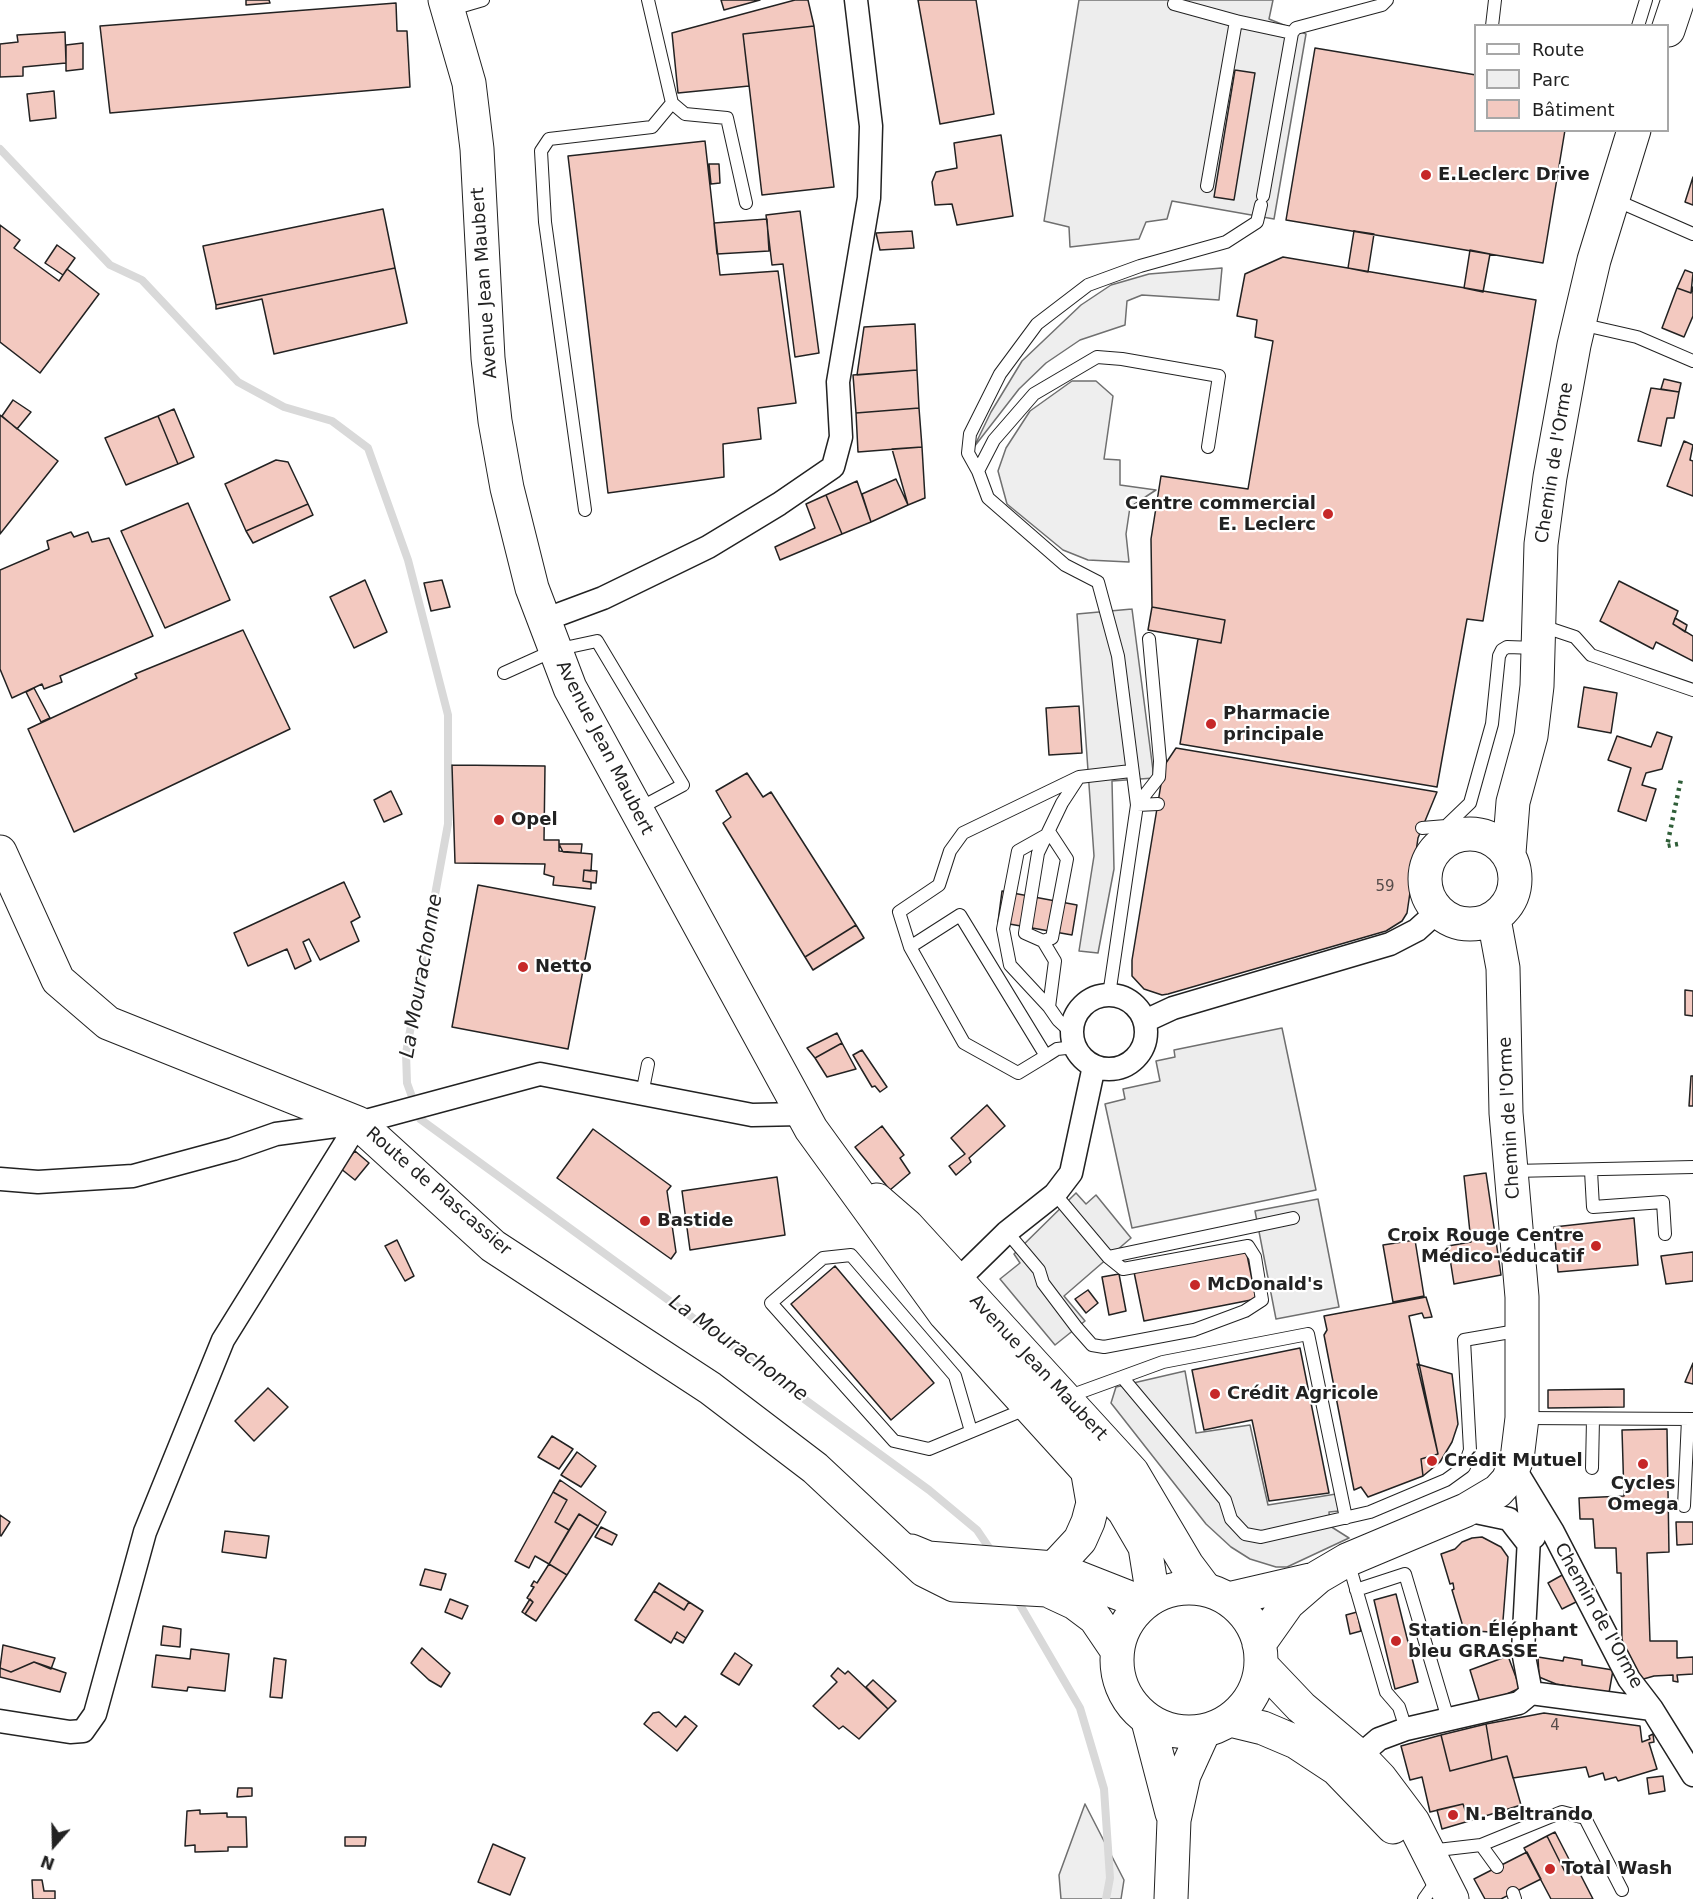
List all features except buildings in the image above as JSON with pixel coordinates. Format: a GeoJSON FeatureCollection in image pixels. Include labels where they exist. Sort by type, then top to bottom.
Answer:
{"type":"FeatureCollection","features":[{"type":"Feature","properties":{"kind":"street"},"geometry":{"type":"LineString","coordinates":[[543,620],[603,598],[708,547],[779,504],[833,467],[841,437],[838,382],[869,198],[871,126],[856,0]]}},
{"type":"Feature","properties":{"kind":"street"},"geometry":{"type":"LineString","coordinates":[[1669,27],[1678,0]]}},
{"type":"Feature","properties":{"kind":"street","name":"Avenue Jean Maubert"},"geometry":{"type":"LineString","coordinates":[[447,5],[469,83],[477,149],[488,358],[495,421],[520,546],[543,620],[570,688],[802,1114],[843,1170],[890,1241],[945,1314],[1124,1511],[1145,1547],[1148,1600]]}},
{"type":"Feature","properties":{"kind":"street","name":"Chemin de l'Orme"},"geometry":{"type":"LineString","coordinates":[[1509,854],[1514,802],[1531,736],[1537,686],[1541,544],[1550,477],[1579,323],[1612,198],[1633,132]]}},
{"type":"Feature","properties":{"kind":"street","name":"Chemin de l'Orme"},"geometry":{"type":"LineString","coordinates":[[1482,835],[1514,802]]}},
{"type":"Feature","properties":{"kind":"street"},"geometry":{"type":"LineString","coordinates":[[1467,834],[1482,835],[1497,842],[1509,854],[1516,879],[1514,895],[1506,908],[1494,919],[1479,924],[1464,925],[1450,920],[1438,911],[1429,899],[1425,885],[1425,870],[1431,856],[1440,845],[1453,837],[1467,834]]}},
{"type":"Feature","properties":{"kind":"street","name":"Route de Plascassier"},"geometry":{"type":"LineString","coordinates":[[0,852],[58,980],[108,1023],[358,1123],[493,1246],[710,1388],[815,1468],[924,1570],[954,1585],[963,1573],[1040,1574],[1148,1600]]}},
{"type":"Feature","properties":{"kind":"street"},"geometry":{"type":"LineString","coordinates":[[1145,1021],[1173,1008],[1390,944],[1417,930],[1438,911]]}},
{"type":"Feature","properties":{"kind":"street","name":"Chemin de l'Orme"},"geometry":{"type":"LineString","coordinates":[[1494,919],[1503,968],[1506,1113],[1523,1330],[1520,1476],[1629,1678],[1652,1709],[1693,1774]]}},
{"type":"Feature","properties":{"kind":"street"},"geometry":{"type":"LineString","coordinates":[[1109,995],[1131,1002],[1145,1021],[1146,1034],[1143,1047],[1136,1058],[1115,1069],[1094,1066],[1082,1058],[1074,1040],[1079,1011],[1087,1003],[1109,995]]}},
{"type":"Feature","properties":{"kind":"street"},"geometry":{"type":"LineString","coordinates":[[1034,1411],[1040,1400],[956,1305],[954,1293],[957,1281],[1007,1232],[1055,1194],[1068,1179],[1074,1165],[1094,1066]]}},
{"type":"Feature","properties":{"kind":"street"},"geometry":{"type":"LineString","coordinates":[[0,1179],[38,1182],[133,1176],[233,1149],[276,1134],[358,1123],[540,1074],[752,1115],[802,1114]]}},
{"type":"Feature","properties":{"kind":"street"},"geometry":{"type":"LineString","coordinates":[[0,1720],[70,1732],[83,1731],[95,1714],[145,1532],[223,1340],[358,1123]]}},
{"type":"Feature","properties":{"kind":"street","name":"Avenue Jean Maubert"},"geometry":{"type":"LineString","coordinates":[[843,1170],[907,1226],[1066,1397],[1132,1472],[1187,1564],[1216,1594]]}},
{"type":"Feature","properties":{"kind":"street"},"geometry":{"type":"LineString","coordinates":[[1040,1574],[1080,1539],[1093,1503],[1088,1474]]}},
{"type":"Feature","properties":{"kind":"street"},"geometry":{"type":"LineString","coordinates":[[1520,1476],[1530,1519],[1523,1651],[1531,1693]]}},
{"type":"Feature","properties":{"kind":"street","name":"Chemin de l'Orme"},"geometry":{"type":"LineString","coordinates":[[1318,1578],[1352,1575],[1498,1491],[1508,1480],[1520,1476]]}},
{"type":"Feature","properties":{"kind":"street"},"geometry":{"type":"LineString","coordinates":[[1466,1510],[1509,1519],[1527,1542]]}},
{"type":"Feature","properties":{"kind":"street"},"geometry":{"type":"LineString","coordinates":[[1527,1542],[1538,1535],[1552,1532]]}},
{"type":"Feature","properties":{"kind":"street","name":"Route de Plascassier"},"geometry":{"type":"LineString","coordinates":[[1040,1574],[1047,1590],[1082,1608],[1095,1618],[1116,1649]]}},
{"type":"Feature","properties":{"kind":"street"},"geometry":{"type":"LineString","coordinates":[[1318,1578],[1216,1594],[1169,1590],[1148,1600],[1131,1616],[1116,1649],[1116,1666],[1126,1697],[1148,1721],[1175,1731],[1217,1725],[1263,1728],[1296,1742],[1337,1769],[1400,1834],[1440,1895]]}},
{"type":"Feature","properties":{"kind":"street"},"geometry":{"type":"LineString","coordinates":[[1171,1899],[1174,1820],[1184,1775],[1217,1725],[1252,1696],[1260,1654],[1288,1603],[1318,1578]]}},
{"type":"Feature","properties":{"kind":"street"},"geometry":{"type":"LineString","coordinates":[[1216,1594],[1242,1611],[1253,1626],[1260,1654],[1301,1707],[1359,1756],[1413,1822],[1428,1851],[1440,1895]]}},
{"type":"Feature","properties":{"kind":"street"},"geometry":{"type":"LineString","coordinates":[[1359,1756],[1379,1739],[1406,1729],[1519,1703],[1531,1693],[1652,1709]]}},
{"type":"Feature","properties":{"kind":"street"},"geometry":{"type":"LineString","coordinates":[[1148,1721],[1174,1820]]}},
{"type":"Feature","properties":{"kind":"lane"},"geometry":{"type":"LineString","coordinates":[[447,5],[483,0]]}},
{"type":"Feature","properties":{"kind":"lane"},"geometry":{"type":"LineString","coordinates":[[648,0],[672,102],[685,114],[727,118],[746,203]]}},
{"type":"Feature","properties":{"kind":"lane"},"geometry":{"type":"LineString","coordinates":[[1109,995],[1137,805],[1118,656],[1098,582],[1065,565],[988,498],[978,471],[968,453],[970,434],[1000,374],[1037,324],[1088,285],[1140,266],[1226,242],[1257,222],[1292,33],[1296,28],[1382,5],[1387,0]]}},
{"type":"Feature","properties":{"kind":"lane"},"geometry":{"type":"LineString","coordinates":[[1492,24],[1495,0]]}},
{"type":"Feature","properties":{"kind":"lane"},"geometry":{"type":"LineString","coordinates":[[1639,24],[1646,0]]}},
{"type":"Feature","properties":{"kind":"lane"},"geometry":{"type":"LineString","coordinates":[[1174,4],[1292,33]]}},
{"type":"Feature","properties":{"kind":"lane"},"geometry":{"type":"LineString","coordinates":[[1207,186],[1236,21]]}},
{"type":"Feature","properties":{"kind":"lane"},"geometry":{"type":"LineString","coordinates":[[585,510],[545,222],[542,152],[549,139],[652,127],[672,102]]}},
{"type":"Feature","properties":{"kind":"lane"},"geometry":{"type":"LineString","coordinates":[[1612,198],[1693,234]]}},
{"type":"Feature","properties":{"kind":"lane"},"geometry":{"type":"LineString","coordinates":[[1579,323],[1637,338],[1693,362]]}},
{"type":"Feature","properties":{"kind":"lane"},"geometry":{"type":"LineString","coordinates":[[978,471],[994,440],[1034,394],[1098,357],[1122,358],[1219,376],[1208,447]]}},
{"type":"Feature","properties":{"kind":"lane"},"geometry":{"type":"LineString","coordinates":[[1422,828],[1446,826],[1470,802],[1492,724],[1499,656],[1502,650],[1537,636],[1575,637],[1591,655],[1693,690]]}},
{"type":"Feature","properties":{"kind":"lane"},"geometry":{"type":"LineString","coordinates":[[1137,805],[1159,777],[1160,760],[1149,639]]}},
{"type":"Feature","properties":{"kind":"lane"},"geometry":{"type":"LineString","coordinates":[[504,673],[555,650],[597,641],[683,785],[637,810]]}},
{"type":"Feature","properties":{"kind":"lane"},"geometry":{"type":"LineString","coordinates":[[1050,833],[1018,851],[1003,929],[1010,965],[1049,1007],[1074,1040],[1018,1073],[964,1043],[910,947],[899,912],[939,885],[950,850],[963,833],[1079,777],[1131,771]]}},
{"type":"Feature","properties":{"kind":"lane"},"geometry":{"type":"LineString","coordinates":[[1049,1007],[1055,961],[1043,941],[1025,933],[1038,854],[1050,833],[1062,802],[1079,777]]}},
{"type":"Feature","properties":{"kind":"lane"},"geometry":{"type":"LineString","coordinates":[[1137,805],[1158,804]]}},
{"type":"Feature","properties":{"kind":"lane"},"geometry":{"type":"LineString","coordinates":[[1043,941],[1052,938],[1066,859],[1050,833]]}},
{"type":"Feature","properties":{"kind":"lane"},"geometry":{"type":"LineString","coordinates":[[910,947],[960,915],[1046,1056]]}},
{"type":"Feature","properties":{"kind":"lane"},"geometry":{"type":"LineString","coordinates":[[642,1094],[648,1064]]}},
{"type":"Feature","properties":{"kind":"lane"},"geometry":{"type":"LineString","coordinates":[[1512,1171],[1693,1167]]}},
{"type":"Feature","properties":{"kind":"lane"},"geometry":{"type":"LineString","coordinates":[[1591,1171],[1593,1207],[1663,1202],[1665,1234]]}},
{"type":"Feature","properties":{"kind":"lane"},"geometry":{"type":"LineString","coordinates":[[1007,1232],[1038,1270],[1043,1283],[1077,1328],[1092,1344],[1104,1347],[1194,1330],[1245,1311],[1262,1300],[1255,1257],[1248,1246],[1123,1269],[1108,1257],[1055,1194]]}},
{"type":"Feature","properties":{"kind":"lane"},"geometry":{"type":"LineString","coordinates":[[1108,1257],[1293,1218]]}},
{"type":"Feature","properties":{"kind":"lane"},"geometry":{"type":"LineString","coordinates":[[971,1431],[955,1376],[851,1255],[823,1258],[771,1304],[894,1441],[929,1449],[971,1431],[1034,1411]]}},
{"type":"Feature","properties":{"kind":"lane"},"geometry":{"type":"LineString","coordinates":[[1122,1377],[1225,1500],[1231,1519],[1245,1534],[1261,1538],[1370,1512],[1446,1480],[1464,1467],[1470,1450],[1464,1340],[1523,1330]]}},
{"type":"Feature","properties":{"kind":"lane"},"geometry":{"type":"LineString","coordinates":[[1066,1397],[1163,1362],[1308,1334],[1346,1518]]}},
{"type":"Feature","properties":{"kind":"lane"},"geometry":{"type":"LineString","coordinates":[[1522,1418],[1690,1419],[1684,1506]]}},
{"type":"Feature","properties":{"kind":"lane"},"geometry":{"type":"LineString","coordinates":[[1592,1468],[1593,1419]]}},
{"type":"Feature","properties":{"kind":"lane"},"geometry":{"type":"LineString","coordinates":[[1406,1729],[1400,1707],[1386,1692],[1352,1575],[1405,1574],[1448,1719]]}},
{"type":"Feature","properties":{"kind":"lane"},"geometry":{"type":"LineString","coordinates":[[1428,1851],[1481,1845],[1562,1812],[1585,1818],[1622,1890]]}},
{"type":"Feature","properties":{"kind":"lane"},"geometry":{"type":"LineString","coordinates":[[1481,1845],[1497,1867]]}},
{"type":"Feature","properties":{"kind":"green space"},"geometry":{"type":"Polygon","coordinates":[[[1222,268],[1219,300],[1142,295],[1127,301],[1125,325],[1080,340],[1046,363],[1019,389],[974,447],[991,412],[1022,361],[1081,305],[1111,285],[1149,274],[1222,268]]]}},
{"type":"Feature","properties":{"kind":"green space"},"geometry":{"type":"Polygon","coordinates":[[[1072,381],[1096,381],[1113,396],[1104,459],[1120,460],[1120,485],[1156,490],[1130,507],[1126,534],[1129,562],[1088,560],[1063,550],[1007,504],[998,471],[1006,448],[1030,411],[1072,381]]]}},
{"type":"Feature","properties":{"kind":"green space"},"geometry":{"type":"Polygon","coordinates":[[[1085,1804],[1124,1880],[1121,1899],[1061,1899],[1059,1875],[1085,1804]]]}},
{"type":"Feature","properties":{"kind":"shaded area"},"geometry":{"type":"Polygon","coordinates":[[[1079,0],[1273,0],[1269,19],[1306,34],[1274,219],[1172,201],[1167,219],[1146,222],[1139,239],[1070,247],[1069,227],[1044,221],[1079,0]]]}},
{"type":"Feature","properties":{"kind":"shaded area"},"geometry":{"type":"Polygon","coordinates":[[[1132,609],[1154,778],[1112,781],[1114,869],[1098,953],[1079,951],[1094,856],[1077,614],[1132,609]]]}},
{"type":"Feature","properties":{"kind":"shaded area"},"geometry":{"type":"Polygon","coordinates":[[[1282,1028],[1316,1190],[1132,1228],[1105,1104],[1125,1099],[1123,1089],[1160,1081],[1156,1061],[1175,1057],[1174,1050],[1282,1028]]]}},
{"type":"Feature","properties":{"kind":"shaded area"},"geometry":{"type":"Polygon","coordinates":[[[1076,1193],[1086,1204],[1096,1195],[1131,1238],[1064,1296],[1085,1321],[1055,1345],[1000,1279],[1020,1263],[1014,1254],[1076,1193]]]}},
{"type":"Feature","properties":{"kind":"shaded area"},"geometry":{"type":"Polygon","coordinates":[[[1318,1199],[1339,1307],[1276,1319],[1255,1211],[1318,1199]]]}},
{"type":"Feature","properties":{"kind":"shaded area"},"geometry":{"type":"Polygon","coordinates":[[[1185,1371],[1196,1433],[1250,1425],[1268,1505],[1336,1494],[1339,1511],[1329,1512],[1330,1526],[1349,1538],[1287,1567],[1276,1567],[1250,1559],[1231,1547],[1206,1524],[1111,1403],[1116,1387],[1185,1371]]]}},
{"type":"Feature","properties":{"kind":"waterway","name":"La Mourachonne"},"geometry":{"type":"LineString","coordinates":[[0,149],[110,265],[142,280],[238,382],[284,407],[332,421],[368,448],[408,560],[448,715],[448,824],[406,1053],[407,1083],[420,1119],[929,1490],[977,1530],[994,1555]]}},
{"type":"Feature","properties":{"kind":"waterway","name":"La Mourachonne"},"geometry":{"type":"LineString","coordinates":[[1016,1598],[1080,1708],[1104,1789],[1110,1878],[1106,1899]]}},
{"type":"Feature","properties":{"kind":"hedge"},"geometry":{"type":"LineString","coordinates":[[1678,844],[1667,846],[1681,779]]}},
{"type":"Feature","properties":{"kind":"place","name":"E.Leclerc Drive"},"geometry":{"type":"Point","coordinates":[1426,175]}},
{"type":"Feature","properties":{"kind":"place","name":"Centre commercial E. Leclerc"},"geometry":{"type":"Point","coordinates":[1328,514]}},
{"type":"Feature","properties":{"kind":"place","name":"Pharmacie principale"},"geometry":{"type":"Point","coordinates":[1211,724]}},
{"type":"Feature","properties":{"kind":"place","name":"Opel"},"geometry":{"type":"Point","coordinates":[499,820]}},
{"type":"Feature","properties":{"kind":"place","name":"Netto"},"geometry":{"type":"Point","coordinates":[523,967]}},
{"type":"Feature","properties":{"kind":"place","name":"Bastide"},"geometry":{"type":"Point","coordinates":[645,1221]}},
{"type":"Feature","properties":{"kind":"place","name":"Croix Rouge Centre Médico-éducatif"},"geometry":{"type":"Point","coordinates":[1596,1246]}},
{"type":"Feature","properties":{"kind":"place","name":"McDonald's"},"geometry":{"type":"Point","coordinates":[1195,1285]}},
{"type":"Feature","properties":{"kind":"place","name":"Crédit Agricole"},"geometry":{"type":"Point","coordinates":[1215,1394]}},
{"type":"Feature","properties":{"kind":"place","name":"Crédit Mutuel"},"geometry":{"type":"Point","coordinates":[1432,1461]}},
{"type":"Feature","properties":{"kind":"place","name":"Cycles Omega"},"geometry":{"type":"Point","coordinates":[1643,1464]}},
{"type":"Feature","properties":{"kind":"place","name":"Station Éléphant bleu GRASSE"},"geometry":{"type":"Point","coordinates":[1396,1641]}},
{"type":"Feature","properties":{"kind":"place","name":"N. Beltrando"},"geometry":{"type":"Point","coordinates":[1453,1815]}},
{"type":"Feature","properties":{"kind":"place","name":"Total Wash"},"geometry":{"type":"Point","coordinates":[1550,1869]}}]}
